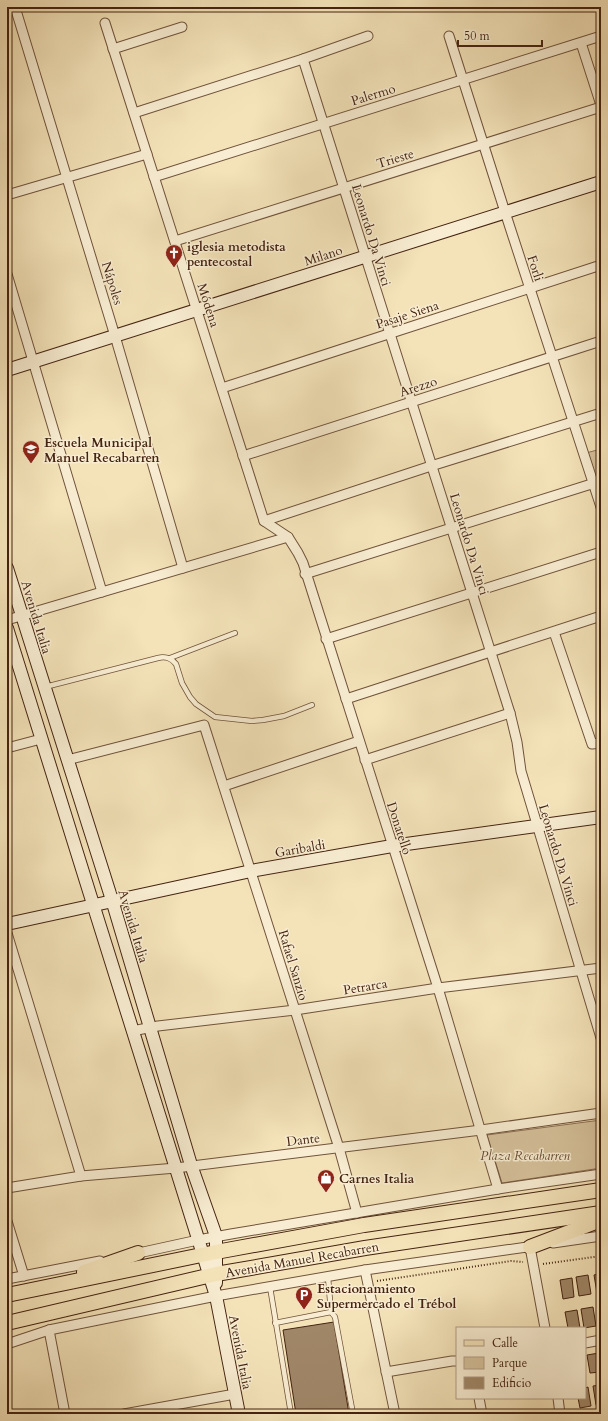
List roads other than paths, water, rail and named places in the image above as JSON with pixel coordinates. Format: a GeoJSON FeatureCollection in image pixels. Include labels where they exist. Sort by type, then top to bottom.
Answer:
{"type":"FeatureCollection","features":[{"type":"Feature","properties":{"kind":"main road","name":"Avenida Manuel Recabarren"},"geometry":{"type":"LineString","coordinates":[[7,1295],[364,1225],[601,1190]]}},
{"type":"Feature","properties":{"kind":"main road","name":"Avenida Manuel Recabarren"},"geometry":{"type":"LineString","coordinates":[[7,1323],[213,1275],[365,1248],[601,1213]]}},
{"type":"Feature","properties":{"kind":"main road"},"geometry":{"type":"LineString","coordinates":[[530,1247],[601,1220]]}},
{"type":"Feature","properties":{"kind":"main road"},"geometry":{"type":"LineString","coordinates":[[29,1291],[138,1253]]}},
{"type":"Feature","properties":{"kind":"street","name":"Nápoles"},"geometry":{"type":"LineString","coordinates":[[15,7],[115,336],[183,568]]}},
{"type":"Feature","properties":{"kind":"street","name":"Módena"},"geometry":{"type":"LineString","coordinates":[[105,23],[264,521]]}},
{"type":"Feature","properties":{"kind":"street"},"geometry":{"type":"LineString","coordinates":[[113,49],[182,27]]}},
{"type":"Feature","properties":{"kind":"street"},"geometry":{"type":"LineString","coordinates":[[134,113],[303,59],[368,36]]}},
{"type":"Feature","properties":{"kind":"street","name":"Forli"},"geometry":{"type":"LineString","coordinates":[[449,36],[572,422],[597,483],[601,507]]}},
{"type":"Feature","properties":{"kind":"street","name":"Palermo"},"geometry":{"type":"LineString","coordinates":[[154,177],[601,36]]}},
{"type":"Feature","properties":{"kind":"street"},"geometry":{"type":"LineString","coordinates":[[581,43],[601,106]]}},
{"type":"Feature","properties":{"kind":"street","name":"Leonardo Da Vinci"},"geometry":{"type":"LineString","coordinates":[[303,59],[510,713],[517,742],[521,771],[601,1038]]}},
{"type":"Feature","properties":{"kind":"street","name":"Trieste"},"geometry":{"type":"LineString","coordinates":[[175,241],[601,106]]}},
{"type":"Feature","properties":{"kind":"street"},"geometry":{"type":"LineString","coordinates":[[7,195],[147,154]]}},
{"type":"Feature","properties":{"kind":"street","name":"Milano"},"geometry":{"type":"LineString","coordinates":[[7,370],[601,182]]}},
{"type":"Feature","properties":{"kind":"street","name":"Pasaje Siena"},"geometry":{"type":"LineString","coordinates":[[222,388],[601,265]]}},
{"type":"Feature","properties":{"kind":"street"},"geometry":{"type":"LineString","coordinates":[[7,274],[102,592]]}},
{"type":"Feature","properties":{"kind":"street","name":"Arezzo"},"geometry":{"type":"LineString","coordinates":[[243,456],[601,340]]}},
{"type":"Feature","properties":{"kind":"street"},"geometry":{"type":"LineString","coordinates":[[264,521],[431,466],[601,413]]}},
{"type":"Feature","properties":{"kind":"street"},"geometry":{"type":"LineString","coordinates":[[306,574],[597,483]]}},
{"type":"Feature","properties":{"kind":"street"},"geometry":{"type":"LineString","coordinates":[[264,521],[288,537]]}},
{"type":"Feature","properties":{"kind":"street"},"geometry":{"type":"LineString","coordinates":[[7,620],[288,537]]}},
{"type":"Feature","properties":{"kind":"street","name":"Donatello"},"geometry":{"type":"LineString","coordinates":[[288,537],[298,553],[306,574],[438,988],[481,1130]]}},
{"type":"Feature","properties":{"kind":"street"},"geometry":{"type":"LineString","coordinates":[[326,639],[601,552]]}},
{"type":"Feature","properties":{"kind":"street","name":"Avenida Italia"},"geometry":{"type":"LineString","coordinates":[[7,568],[112,900],[191,1165],[216,1236],[210,1254],[216,1296],[239,1414]]}},
{"type":"Feature","properties":{"kind":"street"},"geometry":{"type":"LineString","coordinates":[[346,699],[601,616]]}},
{"type":"Feature","properties":{"kind":"street","name":"Avenida Italia"},"geometry":{"type":"LineString","coordinates":[[7,628],[198,1240],[210,1254]]}},
{"type":"Feature","properties":{"kind":"street"},"geometry":{"type":"LineString","coordinates":[[554,632],[597,744]]}},
{"type":"Feature","properties":{"kind":"street"},"geometry":{"type":"LineString","coordinates":[[365,760],[510,713]]}},
{"type":"Feature","properties":{"kind":"street","name":"Rafael Sanzio"},"geometry":{"type":"LineString","coordinates":[[67,760],[204,725],[339,1148],[357,1212]]}},
{"type":"Feature","properties":{"kind":"street"},"geometry":{"type":"LineString","coordinates":[[7,748],[41,738]]}},
{"type":"Feature","properties":{"kind":"street"},"geometry":{"type":"LineString","coordinates":[[224,786],[359,741]]}},
{"type":"Feature","properties":{"kind":"street","name":"Garibaldi"},"geometry":{"type":"LineString","coordinates":[[7,924],[93,904],[251,871],[392,846],[601,817]]}},
{"type":"Feature","properties":{"kind":"street"},"geometry":{"type":"LineString","coordinates":[[7,933],[80,1176]]}},
{"type":"Feature","properties":{"kind":"street","name":"Petrarca"},"geometry":{"type":"LineString","coordinates":[[132,1031],[150,1027],[295,1010],[438,988],[601,968]]}},
{"type":"Feature","properties":{"kind":"street","name":"Dante"},"geometry":{"type":"LineString","coordinates":[[7,1188],[80,1176],[176,1168],[481,1130],[601,1113]]}},
{"type":"Feature","properties":{"kind":"street"},"geometry":{"type":"LineString","coordinates":[[481,1130],[498,1189]]}},
{"type":"Feature","properties":{"kind":"street"},"geometry":{"type":"LineString","coordinates":[[7,1280],[216,1236],[498,1189],[601,1174]]}},
{"type":"Feature","properties":{"kind":"street"},"geometry":{"type":"LineString","coordinates":[[7,1221],[24,1276]]}},
{"type":"Feature","properties":{"kind":"street","name":"Avenida Manuel Recabarren"},"geometry":{"type":"LineString","coordinates":[[7,1344],[49,1330],[216,1296],[365,1270],[601,1236]]}},
{"type":"Feature","properties":{"kind":"street"},"geometry":{"type":"LineString","coordinates":[[530,1247],[545,1327]]}},
{"type":"Feature","properties":{"kind":"street"},"geometry":{"type":"LineString","coordinates":[[365,1270],[395,1414]]}},
{"type":"Feature","properties":{"kind":"street"},"geometry":{"type":"LineString","coordinates":[[49,1330],[65,1414]]}},
{"type":"Feature","properties":{"kind":"street"},"geometry":{"type":"LineString","coordinates":[[586,1343],[601,1340]]}},
{"type":"Feature","properties":{"kind":"street"},"geometry":{"type":"LineString","coordinates":[[386,1372],[456,1361]]}},
{"type":"Feature","properties":{"kind":"street"},"geometry":{"type":"LineString","coordinates":[[124,1414],[235,1394]]}},
{"type":"Feature","properties":{"kind":"street"},"geometry":{"type":"LineString","coordinates":[[478,1399],[482,1414]]}},
{"type":"Feature","properties":{"kind":"street"},"geometry":{"type":"LineString","coordinates":[[558,1399],[560,1414]]}},
{"type":"Feature","properties":{"kind":"lane"},"geometry":{"type":"LineString","coordinates":[[44,687],[158,658],[170,658],[235,633]]}},
{"type":"Feature","properties":{"kind":"lane"},"geometry":{"type":"LineString","coordinates":[[170,658],[176,664],[182,683],[190,698],[215,717],[252,721],[263,720],[284,716],[312,705]]}},
{"type":"Feature","properties":{"kind":"lane"},"geometry":{"type":"LineString","coordinates":[[328,1277],[331,1312],[335,1317],[353,1414]]}},
{"type":"Feature","properties":{"kind":"lane"},"geometry":{"type":"LineString","coordinates":[[270,1287],[291,1414]]}},
{"type":"Feature","properties":{"kind":"lane"},"geometry":{"type":"LineString","coordinates":[[275,1323],[331,1312]]}},
{"type":"Feature","properties":{"kind":"place","name":"iglesia metodista pentecostal"},"geometry":{"type":"Point","coordinates":[174,268]}},
{"type":"Feature","properties":{"kind":"place","name":"Escuela Municipal Manuel Recabarren"},"geometry":{"type":"Point","coordinates":[31,464]}},
{"type":"Feature","properties":{"kind":"place","name":"Carnes Italia"},"geometry":{"type":"Point","coordinates":[326,1193]}},
{"type":"Feature","properties":{"kind":"place","name":"Estacionamiento Supermercado el Trébol"},"geometry":{"type":"Point","coordinates":[304,1310]}},
{"type":"Feature","properties":{"kind":"park label","name":"Plaza Recabarren"},"geometry":{"type":"Point","coordinates":[525,1155]}}]}
